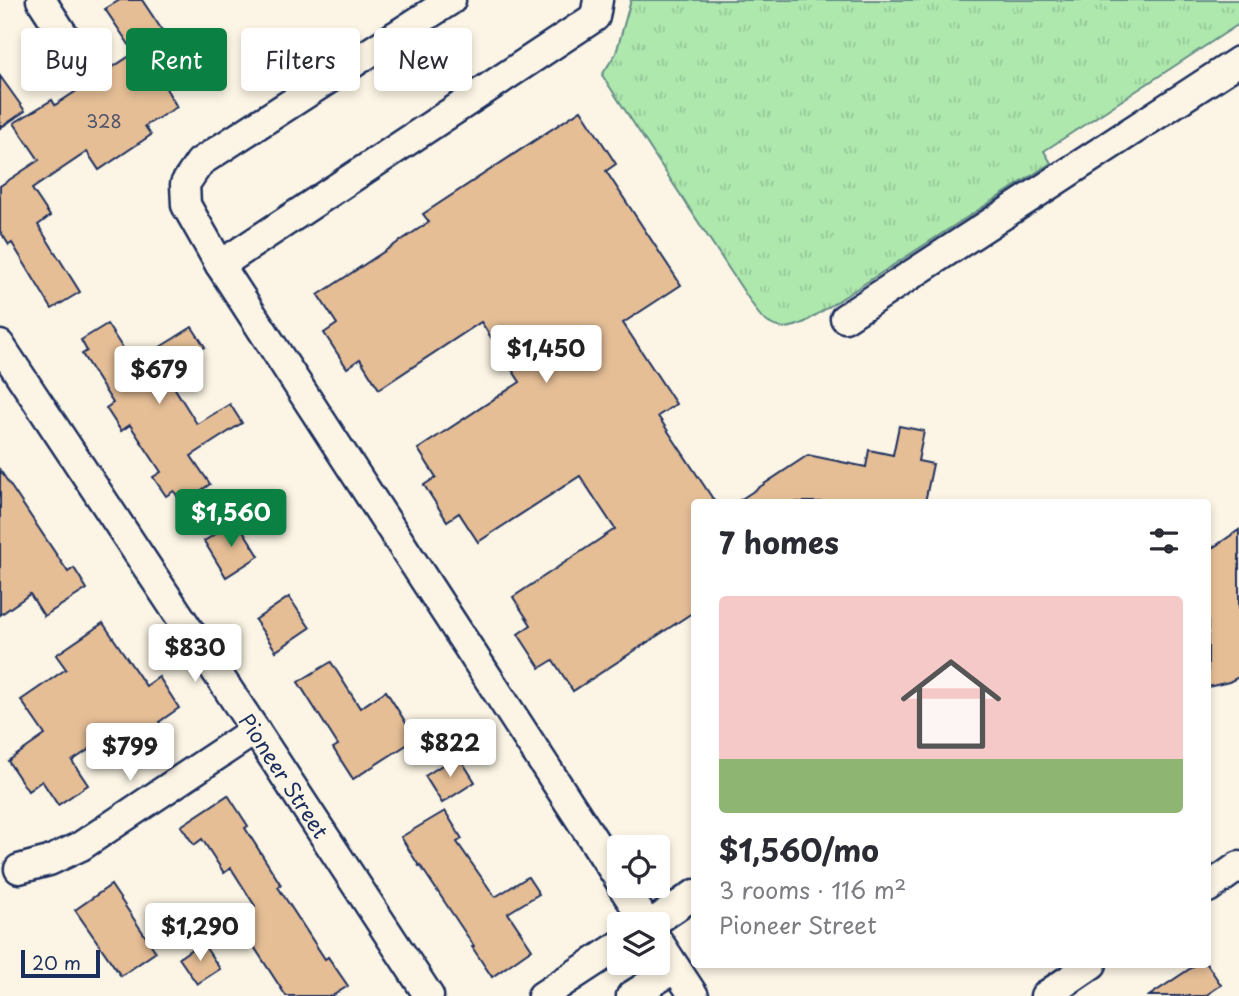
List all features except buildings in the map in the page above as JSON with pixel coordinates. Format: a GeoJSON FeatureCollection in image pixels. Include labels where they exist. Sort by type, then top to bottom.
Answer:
{"type":"FeatureCollection","features":[{"type":"Feature","properties":{"kind":"street"},"geometry":{"type":"LineString","coordinates":[[41,0],[59,28]]}},
{"type":"Feature","properties":{"kind":"street"},"geometry":{"type":"LineString","coordinates":[[451,0],[200,162],[185,184],[186,205],[220,265],[607,861]]}},
{"type":"Feature","properties":{"kind":"street"},"geometry":{"type":"LineString","coordinates":[[220,265],[595,17],[598,0]]}},
{"type":"Feature","properties":{"kind":"street"},"geometry":{"type":"LineString","coordinates":[[845,318],[1239,61]]}},
{"type":"Feature","properties":{"kind":"street","name":"Pioneer Street"},"geometry":{"type":"LineString","coordinates":[[0,345],[429,996]]}},
{"type":"Feature","properties":{"kind":"street"},"geometry":{"type":"LineString","coordinates":[[19,869],[49,861],[80,846],[255,730]]}},
{"type":"Feature","properties":{"kind":"street"},"geometry":{"type":"LineString","coordinates":[[1211,886],[1239,866]]}},
{"type":"Feature","properties":{"kind":"street"},"geometry":{"type":"LineString","coordinates":[[667,912],[691,897]]}},
{"type":"Feature","properties":{"kind":"street"},"geometry":{"type":"LineString","coordinates":[[542,996],[607,953]]}},
{"type":"Feature","properties":{"kind":"street"},"geometry":{"type":"LineString","coordinates":[[670,959],[694,996]]}},
{"type":"Feature","properties":{"kind":"street"},"geometry":{"type":"LineString","coordinates":[[631,996],[676,968]]}},
{"type":"Feature","properties":{"kind":"street"},"geometry":{"type":"LineString","coordinates":[[1045,996],[1085,968]]}},
{"type":"Feature","properties":{"kind":"green space"},"geometry":{"type":"Polygon","coordinates":[[[631,0],[1239,0],[1239,24],[1044,151],[1051,163],[807,321],[781,328],[769,323],[758,313],[602,75],[616,53],[631,0]]]}}]}
